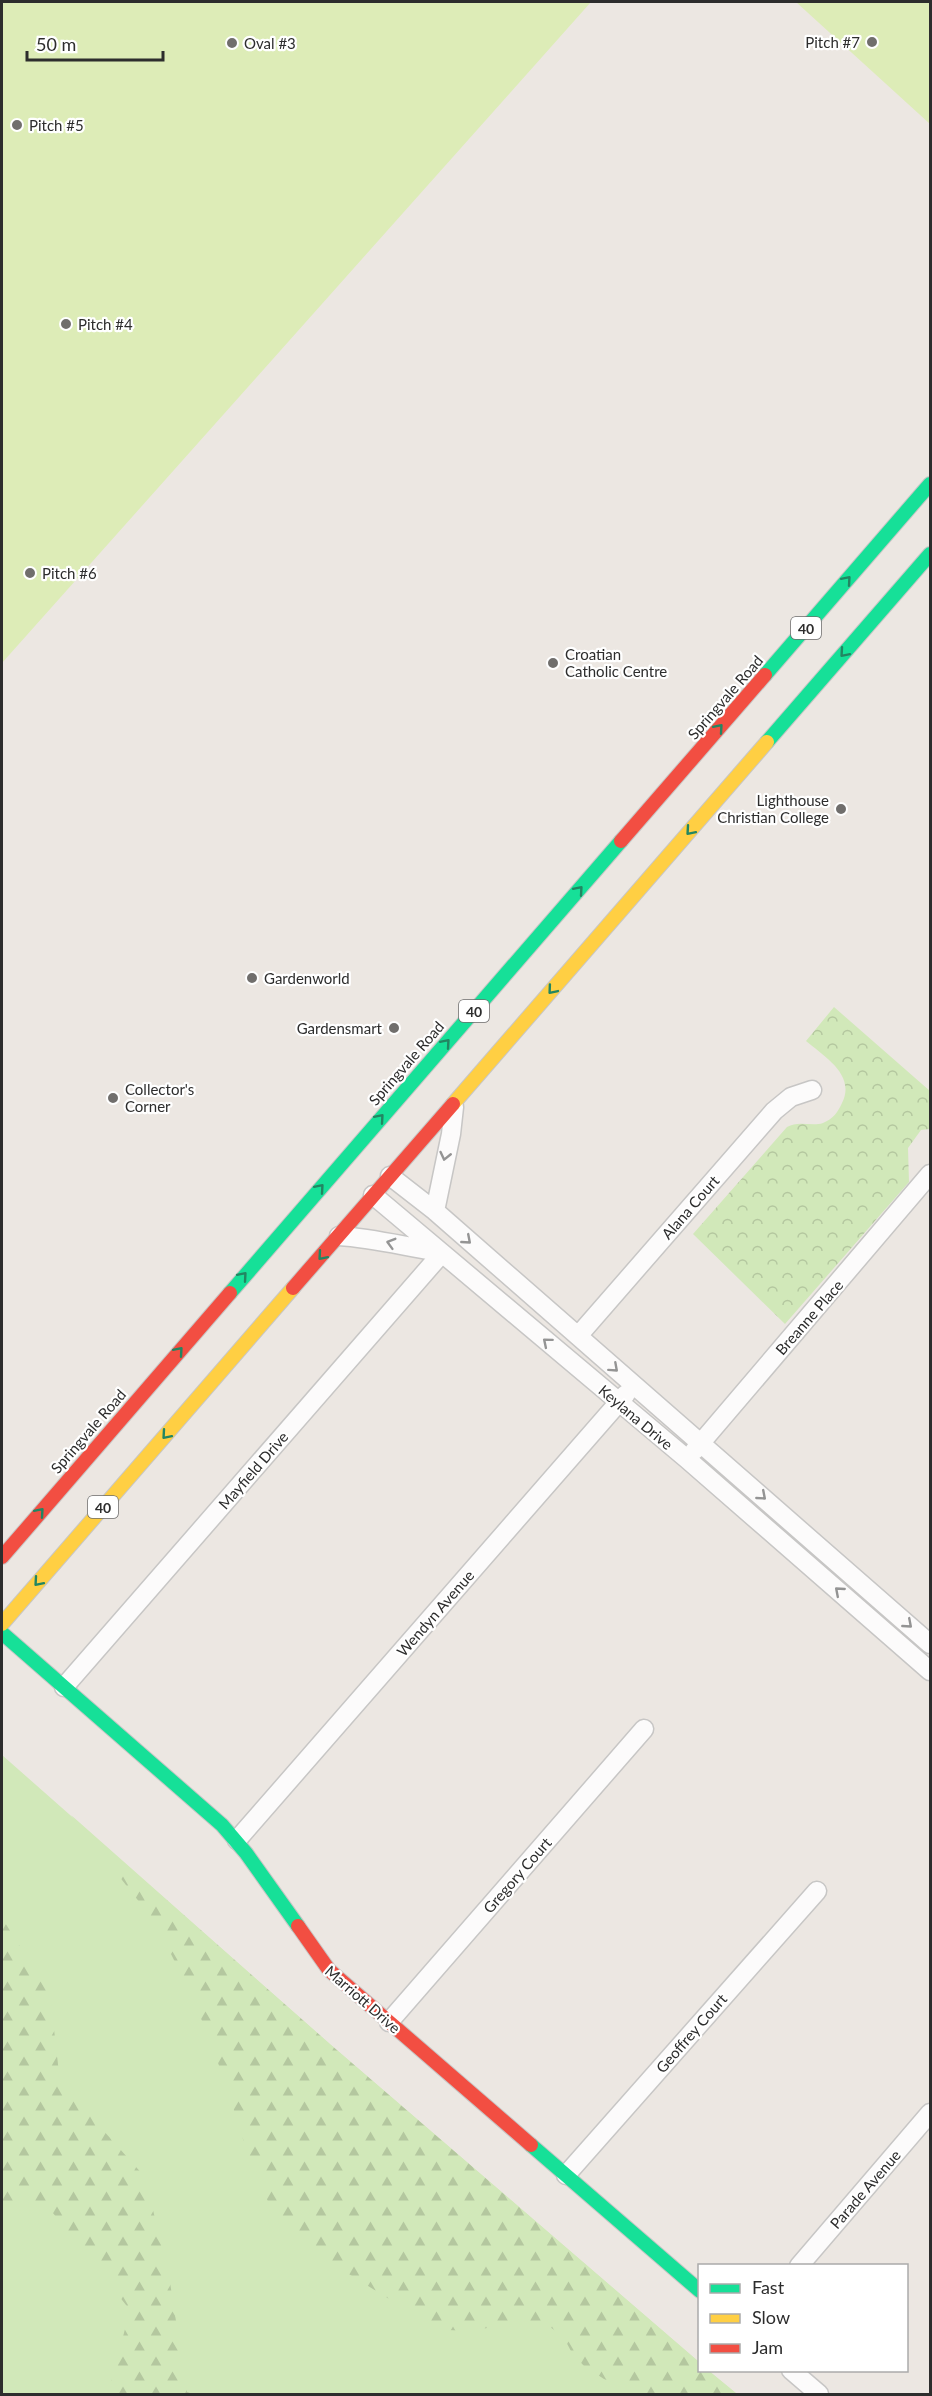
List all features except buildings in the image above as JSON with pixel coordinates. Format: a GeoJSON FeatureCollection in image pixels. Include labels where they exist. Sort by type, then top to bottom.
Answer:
{"type":"FeatureCollection","features":[{"type":"Feature","properties":{"kind":"main road","name":"Springvale Road"},"geometry":{"type":"LineString","coordinates":[[2,1557],[345,1170],[930,484]]}},
{"type":"Feature","properties":{"kind":"main road","name":"40"},"geometry":{"type":"LineString","coordinates":[[2,1624],[339,1236],[385,1173],[454,1102],[930,554]]}},
{"type":"Feature","properties":{"kind":"main road","name":"Marriott Drive"},"geometry":{"type":"LineString","coordinates":[[2,1633],[237,1840],[321,1961],[698,2290]]}},
{"type":"Feature","properties":{"kind":"street","name":"Alana Court"},"geometry":{"type":"LineString","coordinates":[[578,1336],[774,1111],[791,1097],[812,1090]]}},
{"type":"Feature","properties":{"kind":"street"},"geometry":{"type":"LineString","coordinates":[[435,1211],[451,1134],[454,1102]]}},
{"type":"Feature","properties":{"kind":"street","name":"Keylana Drive"},"geometry":{"type":"LineString","coordinates":[[385,1173],[435,1211],[930,1644]]}},
{"type":"Feature","properties":{"kind":"street","name":"Breanne Place"},"geometry":{"type":"LineString","coordinates":[[687,1459],[930,1174]]}},
{"type":"Feature","properties":{"kind":"street","name":"Keylana Drive"},"geometry":{"type":"LineString","coordinates":[[369,1192],[687,1459],[930,1671]]}},
{"type":"Feature","properties":{"kind":"street"},"geometry":{"type":"LineString","coordinates":[[339,1236],[379,1239],[404,1247],[442,1253]]}},
{"type":"Feature","properties":{"kind":"street","name":"Mayfield Drive"},"geometry":{"type":"LineString","coordinates":[[64,1687],[442,1253]]}},
{"type":"Feature","properties":{"kind":"street","name":"Wendyn Avenue"},"geometry":{"type":"LineString","coordinates":[[237,1840],[633,1385]]}},
{"type":"Feature","properties":{"kind":"street","name":"Gregory Court"},"geometry":{"type":"LineString","coordinates":[[389,2022],[644,1729]]}},
{"type":"Feature","properties":{"kind":"street","name":"Geoffrey Court"},"geometry":{"type":"LineString","coordinates":[[566,2175],[817,1891]]}},
{"type":"Feature","properties":{"kind":"street","name":"Parade Avenue"},"geometry":{"type":"LineString","coordinates":[[800,2264],[930,2113]]}},
{"type":"Feature","properties":{"kind":"street"},"geometry":{"type":"LineString","coordinates":[[793,2372],[819,2394]]}},
{"type":"Feature","properties":{"kind":"green space"},"geometry":{"type":"Polygon","coordinates":[[[2,2],[591,2],[2,663],[2,2]]]}},
{"type":"Feature","properties":{"kind":"green space","name":"Pitch #7"},"geometry":{"type":"Polygon","coordinates":[[[796,2],[930,2],[930,124],[796,2]]]}},
{"type":"Feature","properties":{"kind":"green space"},"geometry":{"type":"Polygon","coordinates":[[[834,1007],[930,1091],[930,1129],[921,1130],[908,1148],[909,1182],[785,1324],[693,1234],[787,1127],[796,1124],[823,1123],[839,1109],[845,1093],[842,1075],[829,1060],[806,1041],[834,1007]]]}},
{"type":"Feature","properties":{"kind":"green space"},"geometry":{"type":"Polygon","coordinates":[[[2,1755],[331,2045],[698,2361],[698,2372],[710,2372],[737,2394],[2,2394],[2,1755]]]}},
{"type":"Feature","properties":{"kind":"green space"},"geometry":{"type":"Polygon","coordinates":[[[71,1815],[331,2045],[698,2361],[698,2372],[710,2372],[737,2394],[643,2394],[604,2379],[584,2366],[572,2353],[563,2336],[550,2327],[533,2322],[472,2331],[447,2330],[410,2312],[323,2258],[292,2235],[273,2213],[249,2158],[223,2076],[194,2000],[155,1922],[71,1815]]]}},
{"type":"Feature","properties":{"kind":"green space"},"geometry":{"type":"Polygon","coordinates":[[[2,1918],[50,1994],[59,2073],[102,2129],[145,2177],[169,2276],[187,2392],[193,2394],[108,2394],[130,2310],[45,2203],[2,2207],[2,1918]]]}},
{"type":"Feature","properties":{"kind":"traffic: fast"},"geometry":{"type":"LineString","coordinates":[[765,675],[930,484]]}},
{"type":"Feature","properties":{"kind":"traffic: fast"},"geometry":{"type":"LineString","coordinates":[[767,742],[930,554]]}},
{"type":"Feature","properties":{"kind":"traffic: fast"},"geometry":{"type":"LineString","coordinates":[[230,1293],[621,841]]}},
{"type":"Feature","properties":{"kind":"traffic: fast"},"geometry":{"type":"LineString","coordinates":[[2,1633],[222,1825],[246,1853],[298,1926]]}},
{"type":"Feature","properties":{"kind":"traffic: fast"},"geometry":{"type":"LineString","coordinates":[[531,2145],[698,2289]]}},
{"type":"Feature","properties":{"kind":"traffic: slow"},"geometry":{"type":"LineString","coordinates":[[453,1104],[767,742]]}},
{"type":"Feature","properties":{"kind":"traffic: slow"},"geometry":{"type":"LineString","coordinates":[[2,1624],[293,1288]]}},
{"type":"Feature","properties":{"kind":"traffic: jam"},"geometry":{"type":"LineString","coordinates":[[621,841],[765,675]]}},
{"type":"Feature","properties":{"kind":"traffic: jam"},"geometry":{"type":"LineString","coordinates":[[293,1288],[453,1104]]}},
{"type":"Feature","properties":{"kind":"traffic: jam"},"geometry":{"type":"LineString","coordinates":[[2,1557],[230,1293]]}},
{"type":"Feature","properties":{"kind":"traffic: jam"},"geometry":{"type":"LineString","coordinates":[[298,1926],[329,1970],[531,2145]]}},
{"type":"Feature","properties":{"kind":"place","name":"Pitch #7"},"geometry":{"type":"Point","coordinates":[872,42]}},
{"type":"Feature","properties":{"kind":"place","name":"Oval #3"},"geometry":{"type":"Point","coordinates":[232,43]}},
{"type":"Feature","properties":{"kind":"place","name":"Pitch #5"},"geometry":{"type":"Point","coordinates":[17,125]}},
{"type":"Feature","properties":{"kind":"place","name":"Pitch #4"},"geometry":{"type":"Point","coordinates":[66,324]}},
{"type":"Feature","properties":{"kind":"place","name":"Pitch #6"},"geometry":{"type":"Point","coordinates":[30,573]}},
{"type":"Feature","properties":{"kind":"place","name":"Croatian Catholic Centre"},"geometry":{"type":"Point","coordinates":[553,663]}},
{"type":"Feature","properties":{"kind":"place","name":"Lighthouse Christian College"},"geometry":{"type":"Point","coordinates":[841,809]}},
{"type":"Feature","properties":{"kind":"place","name":"Gardenworld"},"geometry":{"type":"Point","coordinates":[252,978]}},
{"type":"Feature","properties":{"kind":"place","name":"Gardensmart"},"geometry":{"type":"Point","coordinates":[394,1028]}},
{"type":"Feature","properties":{"kind":"place","name":"Collector's Corner"},"geometry":{"type":"Point","coordinates":[113,1098]}}]}
